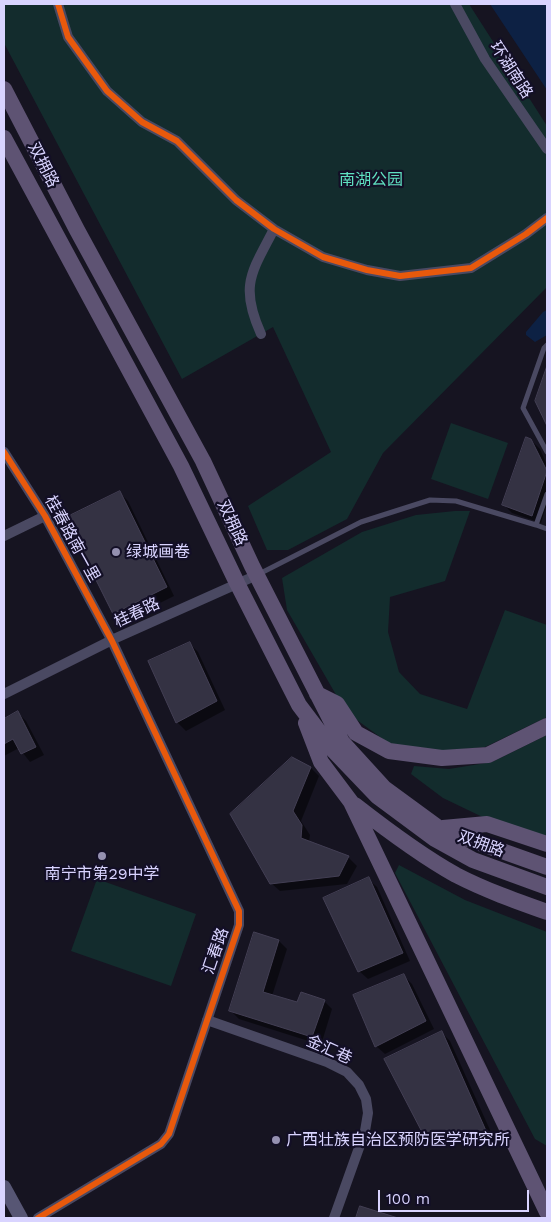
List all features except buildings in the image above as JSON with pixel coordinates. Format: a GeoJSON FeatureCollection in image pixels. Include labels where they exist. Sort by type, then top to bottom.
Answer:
{"type":"FeatureCollection","features":[{"type":"Feature","properties":{"kind":"main road","name":"双拥路"},"geometry":{"type":"LineString","coordinates":[[4,89],[77,230],[203,461],[256,575],[342,742],[384,788],[440,829],[547,867]]}},
{"type":"Feature","properties":{"kind":"main road","name":"双拥路"},"geometry":{"type":"LineString","coordinates":[[4,138],[181,466],[237,583],[299,705],[333,750],[376,796],[435,839],[473,860],[547,887]]}},
{"type":"Feature","properties":{"kind":"main road"},"geometry":{"type":"LineString","coordinates":[[317,694],[337,704],[356,732],[389,751],[442,758],[488,755],[547,726]]}},
{"type":"Feature","properties":{"kind":"main road"},"geometry":{"type":"LineString","coordinates":[[299,705],[321,762],[351,802],[547,1212]]}},
{"type":"Feature","properties":{"kind":"main road"},"geometry":{"type":"LineString","coordinates":[[351,802],[400,840],[455,874],[501,896],[547,912]]}},
{"type":"Feature","properties":{"kind":"main road"},"geometry":{"type":"LineString","coordinates":[[440,829],[487,824],[547,844]]}},
{"type":"Feature","properties":{"kind":"main road"},"geometry":{"type":"LineString","coordinates":[[4,1187],[19,1217]]}},
{"type":"Feature","properties":{"kind":"street"},"geometry":{"type":"LineString","coordinates":[[58,4],[68,37],[107,91],[142,122],[177,141],[236,200],[274,229],[323,257],[367,270],[400,276],[471,268],[526,234],[547,218]]}},
{"type":"Feature","properties":{"kind":"street","name":"环湖南路"},"geometry":{"type":"LineString","coordinates":[[455,4],[485,59],[547,149]]}},
{"type":"Feature","properties":{"kind":"street"},"geometry":{"type":"LineString","coordinates":[[261,334],[250,303],[250,282],[256,262],[274,229]]}},
{"type":"Feature","properties":{"kind":"street","name":"桂春路南一里"},"geometry":{"type":"LineString","coordinates":[[4,452],[45,516],[112,641]]}},
{"type":"Feature","properties":{"kind":"street"},"geometry":{"type":"LineString","coordinates":[[4,536],[45,516]]}},
{"type":"Feature","properties":{"kind":"street","name":"桂春路"},"geometry":{"type":"LineString","coordinates":[[4,694],[112,641],[256,575]]}},
{"type":"Feature","properties":{"kind":"street","name":"汇春路"},"geometry":{"type":"LineString","coordinates":[[38,1218],[161,1144],[169,1134],[239,925],[239,911],[112,641]]}},
{"type":"Feature","properties":{"kind":"street","name":"金汇巷"},"geometry":{"type":"LineString","coordinates":[[207,1020],[327,1062],[347,1072],[359,1085],[366,1099],[368,1113],[365,1131],[334,1218]]}},
{"type":"Feature","properties":{"kind":"lane"},"geometry":{"type":"LineString","coordinates":[[547,345],[544,348],[523,408],[547,452]]}},
{"type":"Feature","properties":{"kind":"lane"},"geometry":{"type":"LineString","coordinates":[[536,525],[547,494]]}},
{"type":"Feature","properties":{"kind":"lane"},"geometry":{"type":"LineString","coordinates":[[256,575],[362,522],[430,500],[456,501],[547,529]]}},
{"type":"Feature","properties":{"kind":"green space","name":"南湖公园"},"geometry":{"type":"Polygon","coordinates":[[[4,4],[469,4],[547,126],[547,287],[383,453],[347,519],[288,550],[267,550],[248,506],[331,452],[273,327],[182,379],[4,43],[4,4]]]}},
{"type":"Feature","properties":{"kind":"green space"},"geometry":{"type":"Polygon","coordinates":[[[451,423],[508,443],[488,499],[431,479],[451,423]]]}},
{"type":"Feature","properties":{"kind":"green space"},"geometry":{"type":"Polygon","coordinates":[[[470,511],[445,581],[390,597],[388,632],[399,672],[420,694],[467,709],[505,610],[547,625],[547,717],[485,747],[443,751],[391,745],[346,712],[287,610],[282,578],[362,532],[416,515],[470,511]]]}},
{"type":"Feature","properties":{"kind":"green space"},"geometry":{"type":"Polygon","coordinates":[[[547,735],[547,841],[495,823],[443,798],[411,774],[414,766],[449,769],[492,762],[547,735]]]}},
{"type":"Feature","properties":{"kind":"green space"},"geometry":{"type":"Polygon","coordinates":[[[399,865],[465,900],[547,932],[547,1146],[535,1139],[395,873],[399,865]]]}},
{"type":"Feature","properties":{"kind":"green space"},"geometry":{"type":"Polygon","coordinates":[[[97,879],[196,914],[171,986],[71,951],[97,879]]]}},
{"type":"Feature","properties":{"kind":"water"},"geometry":{"type":"Polygon","coordinates":[[[490,4],[547,4],[547,90],[490,4]]]}},
{"type":"Feature","properties":{"kind":"water"},"geometry":{"type":"Polygon","coordinates":[[[547,310],[547,335],[535,342],[526,335],[526,332],[543,312],[547,310]]]}},
{"type":"Feature","properties":{"kind":"cycle path"},"geometry":{"type":"LineString","coordinates":[[58,4],[68,37],[107,91],[142,122],[177,141],[236,200],[274,229],[323,257],[367,270],[400,276],[471,268],[526,234],[547,218]]}},
{"type":"Feature","properties":{"kind":"cycle path"},"geometry":{"type":"LineString","coordinates":[[4,452],[45,516],[112,641],[239,911],[239,925],[169,1134],[161,1144],[38,1218]]}},
{"type":"Feature","properties":{"kind":"place","name":"绿城画卷"},"geometry":{"type":"Point","coordinates":[116,552]}},
{"type":"Feature","properties":{"kind":"place","name":"南宁市第29中学"},"geometry":{"type":"Point","coordinates":[102,856]}},
{"type":"Feature","properties":{"kind":"place","name":"广西壮族自治区预防医学研究所"},"geometry":{"type":"Point","coordinates":[276,1140]}}]}
